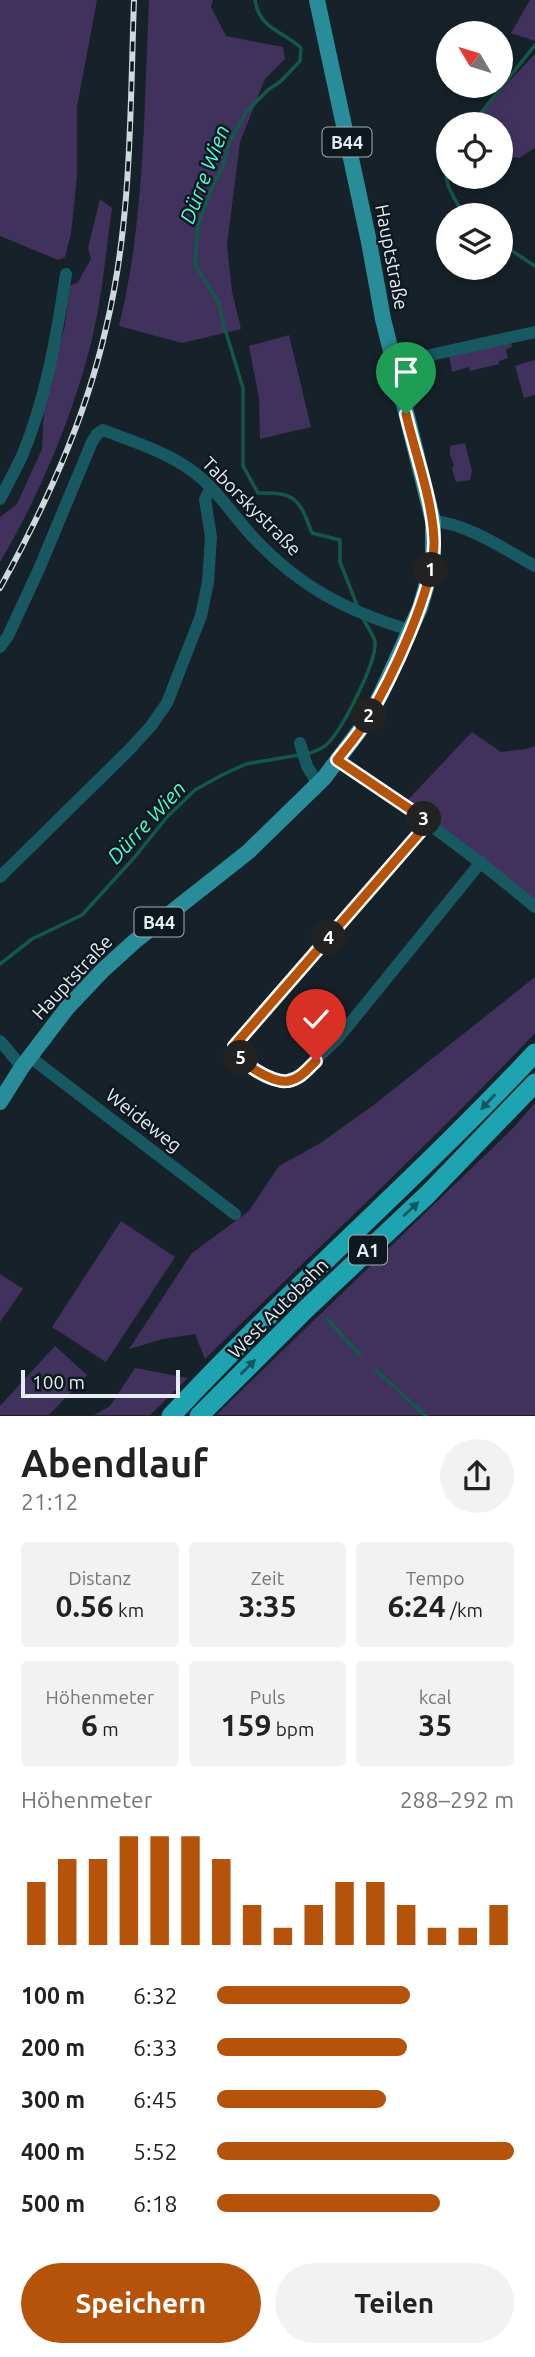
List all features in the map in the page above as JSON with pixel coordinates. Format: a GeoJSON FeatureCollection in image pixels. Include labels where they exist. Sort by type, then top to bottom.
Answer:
{"type":"FeatureCollection","features":[{"type":"Feature","properties":{"kind":"highway","name":"West Autobahn"},"geometry":{"type":"LineString","coordinates":[[171,1416],[293,1291],[465,1126],[535,1052]]}},
{"type":"Feature","properties":{"kind":"highway","name":"West Autobahn"},"geometry":{"type":"LineString","coordinates":[[199,1416],[306,1309],[428,1194],[535,1083]]}},
{"type":"Feature","properties":{"kind":"main road","name":"Hauptstraße"},"geometry":{"type":"LineString","coordinates":[[0,1102],[67,1008],[103,970],[135,941],[248,852],[318,784],[365,723],[420,608],[430,571],[434,541],[433,521],[394,363],[317,0]]}},
{"type":"Feature","properties":{"kind":"street"},"geometry":{"type":"LineString","coordinates":[[0,499],[22,455],[39,404],[59,323],[66,274]]}},
{"type":"Feature","properties":{"kind":"street"},"geometry":{"type":"LineString","coordinates":[[394,363],[535,332]]}},
{"type":"Feature","properties":{"kind":"street","name":"Taborskystraße"},"geometry":{"type":"LineString","coordinates":[[0,647],[8,636],[39,569],[92,442],[103,430],[178,461],[211,488],[279,562],[306,583],[349,610],[410,630]]}},
{"type":"Feature","properties":{"kind":"street"},"geometry":{"type":"LineString","coordinates":[[0,877],[129,750],[167,703],[201,615],[208,582],[211,537],[205,499],[211,488]]}},
{"type":"Feature","properties":{"kind":"street"},"geometry":{"type":"LineString","coordinates":[[433,521],[451,524],[535,566]]}},
{"type":"Feature","properties":{"kind":"street"},"geometry":{"type":"LineString","coordinates":[[300,743],[307,766],[318,784]]}},
{"type":"Feature","properties":{"kind":"street"},"geometry":{"type":"LineString","coordinates":[[337,760],[429,822],[535,907]]}},
{"type":"Feature","properties":{"kind":"street"},"geometry":{"type":"LineString","coordinates":[[429,822],[241,1037],[234,1046],[236,1054],[270,1079],[286,1082],[298,1077],[338,1037],[481,862]]}},
{"type":"Feature","properties":{"kind":"street","name":"Weideweg"},"geometry":{"type":"LineString","coordinates":[[0,1041],[235,1214]]}},
{"type":"Feature","properties":{"kind":"shaded area"},"geometry":{"type":"Polygon","coordinates":[[[0,0],[97,0],[77,107],[77,176],[71,234],[65,257],[58,260],[0,236],[0,0]]]}},
{"type":"Feature","properties":{"kind":"shaded area"},"geometry":{"type":"Polygon","coordinates":[[[149,0],[213,0],[211,7],[226,36],[283,47],[285,59],[265,79],[240,142],[227,245],[232,292],[241,329],[182,343],[119,326],[128,286],[139,205],[149,0]]]}},
{"type":"Feature","properties":{"kind":"shaded area"},"geometry":{"type":"Polygon","coordinates":[[[530,0],[535,0],[535,41],[513,34],[530,0]]]}},
{"type":"Feature","properties":{"kind":"shaded area"},"geometry":{"type":"Polygon","coordinates":[[[535,54],[535,148],[519,158],[513,157],[513,112],[479,112],[493,98],[513,98],[513,77],[535,54]]]}},
{"type":"Feature","properties":{"kind":"shaded area"},"geometry":{"type":"Polygon","coordinates":[[[100,199],[112,208],[100,300],[87,359],[56,450],[0,562],[0,517],[17,504],[42,449],[44,407],[65,325],[70,286],[78,282],[91,259],[88,248],[100,199]]]}},
{"type":"Feature","properties":{"kind":"shaded area"},"geometry":{"type":"Polygon","coordinates":[[[289,335],[311,427],[260,439],[259,398],[249,346],[289,335]]]}},
{"type":"Feature","properties":{"kind":"shaded area"},"geometry":{"type":"Polygon","coordinates":[[[511,341],[512,347],[506,349],[508,358],[499,361],[499,364],[452,372],[449,354],[511,341]]]}},
{"type":"Feature","properties":{"kind":"shaded area"},"geometry":{"type":"Polygon","coordinates":[[[535,360],[535,395],[524,398],[515,366],[535,360]]]}},
{"type":"Feature","properties":{"kind":"shaded area"},"geometry":{"type":"Polygon","coordinates":[[[465,443],[472,471],[470,480],[456,482],[450,446],[465,443]]]}},
{"type":"Feature","properties":{"kind":"shaded area"},"geometry":{"type":"Polygon","coordinates":[[[472,732],[501,752],[535,746],[535,907],[403,805],[472,732]]]}},
{"type":"Feature","properties":{"kind":"shaded area"},"geometry":{"type":"Polygon","coordinates":[[[535,977],[535,1033],[413,1157],[205,1359],[195,1334],[163,1339],[129,1349],[192,1253],[249,1211],[279,1166],[319,1144],[375,1104],[535,977]]]}},
{"type":"Feature","properties":{"kind":"shaded area"},"geometry":{"type":"Polygon","coordinates":[[[535,1103],[535,1415],[216,1415],[513,1128],[535,1103]]]}},
{"type":"Feature","properties":{"kind":"shaded area"},"geometry":{"type":"Polygon","coordinates":[[[121,1221],[175,1257],[106,1362],[52,1327],[121,1221]]]}},
{"type":"Feature","properties":{"kind":"shaded area"},"geometry":{"type":"Polygon","coordinates":[[[0,1274],[23,1289],[0,1322],[0,1274]]]}},
{"type":"Feature","properties":{"kind":"shaded area"},"geometry":{"type":"Polygon","coordinates":[[[55,1346],[87,1375],[49,1415],[0,1415],[0,1406],[55,1346]]]}},
{"type":"Feature","properties":{"kind":"shaded area"},"geometry":{"type":"Polygon","coordinates":[[[135,1368],[188,1378],[150,1415],[94,1415],[110,1406],[135,1368]]]}},
{"type":"Feature","properties":{"kind":"waterway","name":"Dürre Wien"},"geometry":{"type":"LineString","coordinates":[[255,0],[261,17],[301,48],[300,61],[246,112],[229,143],[223,166],[209,194],[198,226],[195,265],[218,301],[243,388],[243,466],[258,493],[288,496],[299,505],[312,533],[340,540],[340,562],[357,605]]}},
{"type":"Feature","properties":{"kind":"waterway"},"geometry":{"type":"LineString","coordinates":[[482,112],[535,45]]}},
{"type":"Feature","properties":{"kind":"waterway"},"geometry":{"type":"LineString","coordinates":[[450,189],[457,203]]}},
{"type":"Feature","properties":{"kind":"waterway"},"geometry":{"type":"LineString","coordinates":[[513,252],[535,266]]}},
{"type":"Feature","properties":{"kind":"waterway","name":"Dürre Wien"},"geometry":{"type":"LineString","coordinates":[[306,754],[326,745],[333,737],[349,712],[364,680],[375,643],[363,619]]}},
{"type":"Feature","properties":{"kind":"waterway","name":"Dürre Wien"},"geometry":{"type":"LineString","coordinates":[[0,964],[32,939],[82,915],[167,817],[195,790],[246,764],[299,755]]}},
{"type":"Feature","properties":{"kind":"waterway"},"geometry":{"type":"LineString","coordinates":[[327,1319],[360,1355]]}},
{"type":"Feature","properties":{"kind":"waterway"},"geometry":{"type":"LineString","coordinates":[[376,1370],[426,1416]]}},
{"type":"Feature","properties":{"kind":"railway"},"geometry":{"type":"LineString","coordinates":[[0,588],[62,461],[87,396],[106,328],[115,288],[125,206],[134,0]]}},
{"type":"Feature","properties":{"kind":"route"},"geometry":{"type":"LineString","coordinates":[[316,1061],[293,1080],[278,1082],[236,1054],[234,1046],[429,822],[337,760],[365,723],[381,694],[420,608],[433,556],[433,521],[406,414]]}}]}
